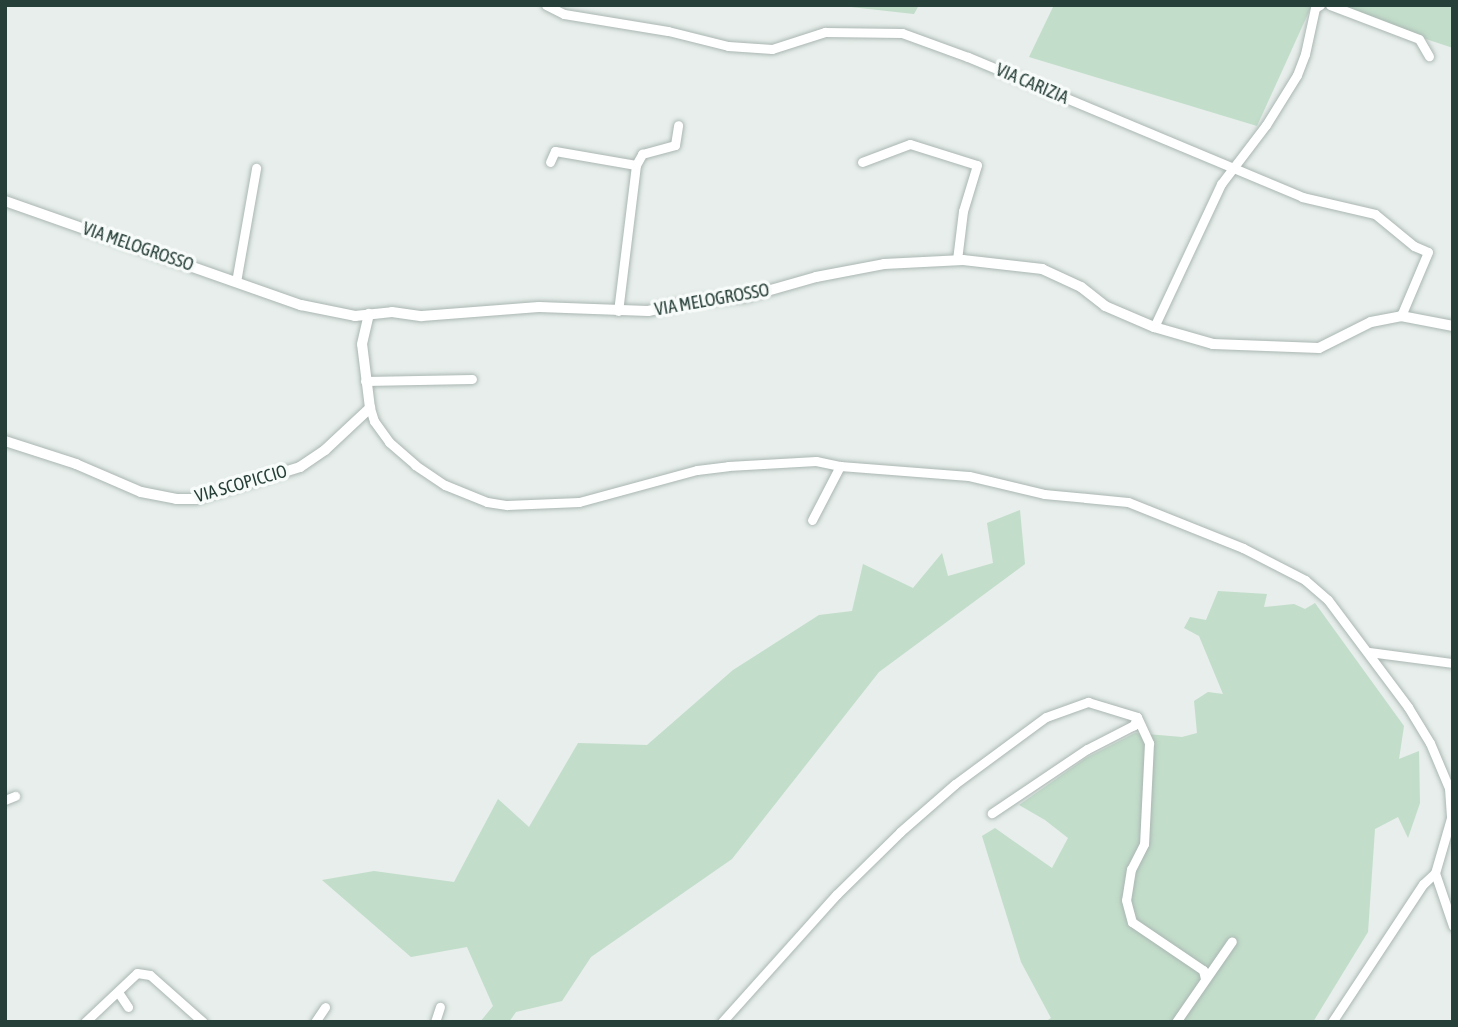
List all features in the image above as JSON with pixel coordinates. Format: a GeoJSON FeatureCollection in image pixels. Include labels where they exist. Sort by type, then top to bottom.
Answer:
{"type":"FeatureCollection","features":[{"type":"Feature","properties":{"kind":"street","name":"VIA CARIZIA"},"geometry":{"type":"LineString","coordinates":[[546,5],[564,14],[668,31],[728,47],[772,49],[825,32],[902,33],[968,57],[1302,197],[1374,214],[1414,246],[1428,252],[1401,316]]}},
{"type":"Feature","properties":{"kind":"street"},"geometry":{"type":"LineString","coordinates":[[1154,327],[1197,230],[1231,167],[1266,125],[1297,75],[1305,54],[1315,8],[1320,5]]}},
{"type":"Feature","properties":{"kind":"street"},"geometry":{"type":"LineString","coordinates":[[1330,5],[1419,39],[1429,56]]}},
{"type":"Feature","properties":{"kind":"street"},"geometry":{"type":"LineString","coordinates":[[618,311],[635,165],[642,154],[675,145],[678,125]]}},
{"type":"Feature","properties":{"kind":"street"},"geometry":{"type":"LineString","coordinates":[[862,162],[910,144],[977,165],[963,211],[957,260]]}},
{"type":"Feature","properties":{"kind":"street"},"geometry":{"type":"LineString","coordinates":[[550,162],[555,151],[635,165]]}},
{"type":"Feature","properties":{"kind":"street"},"geometry":{"type":"LineString","coordinates":[[236,282],[256,168]]}},
{"type":"Feature","properties":{"kind":"street","name":"VIA MELOGROSSO"},"geometry":{"type":"LineString","coordinates":[[5,201],[313,308],[355,316],[392,312],[422,316],[540,307],[648,311],[695,301],[746,297],[816,277],[884,264],[957,260],[1042,269],[1081,287],[1105,306],[1154,327],[1213,344],[1319,348],[1371,322],[1401,316],[1453,326]]}},
{"type":"Feature","properties":{"kind":"street"},"geometry":{"type":"LineString","coordinates":[[369,314],[362,344],[365,381],[374,421],[389,442],[415,465],[476,500],[507,505],[579,502],[684,473],[728,466],[816,461],[840,466],[969,476],[1044,494],[1128,502],[1243,548],[1305,580],[1328,600],[1369,652],[1430,743],[1449,788],[1451,818],[1435,873],[1423,884],[1332,1022]]}},
{"type":"Feature","properties":{"kind":"street"},"geometry":{"type":"LineString","coordinates":[[365,381],[472,379]]}},
{"type":"Feature","properties":{"kind":"street","name":"VIA SCOPICCIO"},"geometry":{"type":"LineString","coordinates":[[5,441],[76,464],[141,492],[197,499],[300,467],[325,450],[370,408]]}},
{"type":"Feature","properties":{"kind":"street"},"geometry":{"type":"LineString","coordinates":[[812,520],[840,466]]}},
{"type":"Feature","properties":{"kind":"street"},"geometry":{"type":"LineString","coordinates":[[1369,652],[1453,663]]}},
{"type":"Feature","properties":{"kind":"street"},"geometry":{"type":"LineString","coordinates":[[722,1022],[836,895],[900,832],[955,784],[1046,717],[1088,702],[1137,717],[1149,743],[1144,844],[1131,869],[1126,900],[1132,922],[1203,970],[1205,979]]}},
{"type":"Feature","properties":{"kind":"street"},"geometry":{"type":"LineString","coordinates":[[992,813],[1087,749],[1134,725],[1137,717]]}},
{"type":"Feature","properties":{"kind":"street"},"geometry":{"type":"LineString","coordinates":[[5,800],[15,796]]}},
{"type":"Feature","properties":{"kind":"street"},"geometry":{"type":"LineString","coordinates":[[1435,873],[1453,926]]}},
{"type":"Feature","properties":{"kind":"street"},"geometry":{"type":"LineString","coordinates":[[1176,1022],[1232,941]]}},
{"type":"Feature","properties":{"kind":"street"},"geometry":{"type":"LineString","coordinates":[[85,1022],[137,973],[150,975],[203,1022]]}},
{"type":"Feature","properties":{"kind":"street"},"geometry":{"type":"LineString","coordinates":[[118,992],[128,1007]]}},
{"type":"Feature","properties":{"kind":"street"},"geometry":{"type":"LineString","coordinates":[[315,1022],[326,1007]]}},
{"type":"Feature","properties":{"kind":"street"},"geometry":{"type":"LineString","coordinates":[[435,1022],[440,1007]]}},
{"type":"Feature","properties":{"kind":"green space"},"geometry":{"type":"Polygon","coordinates":[[[833,5],[919,5],[914,14],[833,5]]]}},
{"type":"Feature","properties":{"kind":"green space"},"geometry":{"type":"Polygon","coordinates":[[[1054,5],[1312,5],[1257,126],[1029,57],[1054,5]]]}},
{"type":"Feature","properties":{"kind":"green space"},"geometry":{"type":"Polygon","coordinates":[[[1337,5],[1453,5],[1453,48],[1408,33],[1337,5]]]}},
{"type":"Feature","properties":{"kind":"green space"},"geometry":{"type":"Polygon","coordinates":[[[1020,510],[1025,564],[879,672],[732,859],[591,957],[562,1001],[516,1012],[509,1022],[480,1022],[493,1006],[467,947],[411,957],[322,880],[374,871],[454,882],[498,799],[529,827],[578,743],[647,745],[733,670],[819,615],[852,611],[863,564],[913,588],[942,553],[948,576],[993,563],[987,523],[1020,510]]]}},
{"type":"Feature","properties":{"kind":"green space"},"geometry":{"type":"Polygon","coordinates":[[[1218,591],[1267,594],[1264,607],[1294,604],[1305,609],[1315,603],[1404,726],[1399,759],[1419,751],[1420,803],[1408,838],[1398,817],[1375,829],[1368,932],[1313,1022],[1045,1022],[1051,1018],[1021,962],[982,836],[995,828],[1052,868],[1068,838],[1019,805],[1086,758],[1135,733],[1182,737],[1197,733],[1194,701],[1208,692],[1223,694],[1199,636],[1184,628],[1190,617],[1206,620],[1218,591]]]}}]}
